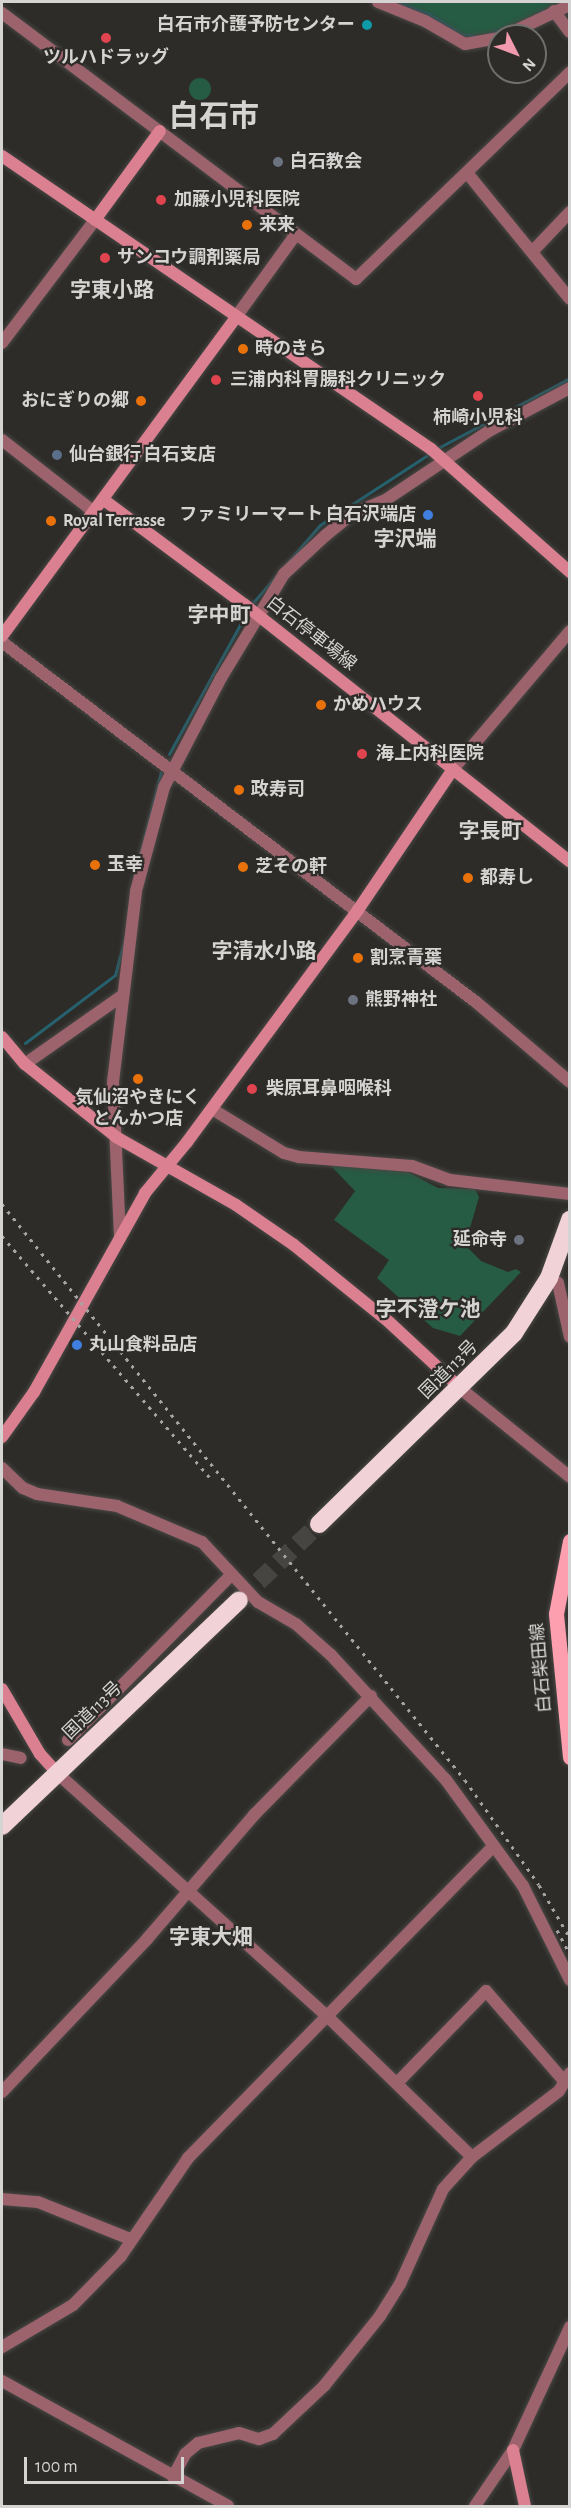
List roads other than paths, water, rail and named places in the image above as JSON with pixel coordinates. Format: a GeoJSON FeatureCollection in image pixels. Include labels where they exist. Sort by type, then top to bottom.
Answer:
{"type":"FeatureCollection","features":[{"type":"Feature","properties":{"kind":"highway","name":"国道113号"},"geometry":{"type":"LineString","coordinates":[[319,1524],[461,1389],[514,1333],[549,1278],[570,1220]]}},
{"type":"Feature","properties":{"kind":"highway","name":"国道113号"},"geometry":{"type":"LineString","coordinates":[[2,1826],[239,1600]]}},
{"type":"Feature","properties":{"kind":"main road","name":"白石柴田線"},"geometry":{"type":"LineString","coordinates":[[570,1541],[556,1614],[570,1757]]}},
{"type":"Feature","properties":{"kind":"street"},"geometry":{"type":"LineString","coordinates":[[378,2],[425,21],[465,44],[487,40]]}},
{"type":"Feature","properties":{"kind":"street"},"geometry":{"type":"LineString","coordinates":[[528,24],[570,5]]}},
{"type":"Feature","properties":{"kind":"street"},"geometry":{"type":"LineString","coordinates":[[554,11],[570,32]]}},
{"type":"Feature","properties":{"kind":"street"},"geometry":{"type":"LineString","coordinates":[[2,13],[356,279],[468,174],[570,72]]}},
{"type":"Feature","properties":{"kind":"street"},"geometry":{"type":"LineString","coordinates":[[2,343],[160,131]]}},
{"type":"Feature","properties":{"kind":"street"},"geometry":{"type":"LineString","coordinates":[[2,156],[437,454],[570,572]]}},
{"type":"Feature","properties":{"kind":"street"},"geometry":{"type":"LineString","coordinates":[[468,174],[570,299]]}},
{"type":"Feature","properties":{"kind":"street"},"geometry":{"type":"LineString","coordinates":[[532,252],[570,212]]}},
{"type":"Feature","properties":{"kind":"street"},"geometry":{"type":"LineString","coordinates":[[2,636],[104,500],[296,234]]}},
{"type":"Feature","properties":{"kind":"street"},"geometry":{"type":"LineString","coordinates":[[120,1237],[113,1082],[142,862],[172,771],[253,611],[284,574],[326,535],[352,514],[387,499],[437,454],[570,388]]}},
{"type":"Feature","properties":{"kind":"street"},"geometry":{"type":"LineString","coordinates":[[2,440],[94,512]]}},
{"type":"Feature","properties":{"kind":"street","name":"白石停車場線"},"geometry":{"type":"LineString","coordinates":[[104,500],[253,611],[570,862]]}},
{"type":"Feature","properties":{"kind":"street"},"geometry":{"type":"LineString","coordinates":[[2,1437],[34,1392],[120,1237],[165,1168],[212,1110],[358,910],[453,769],[570,631]]}},
{"type":"Feature","properties":{"kind":"street"},"geometry":{"type":"LineString","coordinates":[[2,642],[358,910],[476,1002],[570,1082]]}},
{"type":"Feature","properties":{"kind":"street"},"geometry":{"type":"LineString","coordinates":[[25,1064],[123,995]]}},
{"type":"Feature","properties":{"kind":"street"},"geometry":{"type":"LineString","coordinates":[[2,1037],[25,1064],[116,1137],[165,1168],[236,1205],[294,1245],[381,1316],[461,1389],[570,1477]]}},
{"type":"Feature","properties":{"kind":"street"},"geometry":{"type":"LineString","coordinates":[[212,1110],[284,1153],[299,1157],[412,1166],[450,1180],[570,1194]]}},
{"type":"Feature","properties":{"kind":"street"},"geometry":{"type":"LineString","coordinates":[[549,1278],[558,1283],[570,1337]]}},
{"type":"Feature","properties":{"kind":"street"},"geometry":{"type":"LineString","coordinates":[[2,1468],[23,1488],[37,1494],[78,1497],[158,1521],[202,1542],[258,1602],[296,1624],[371,1696],[446,1780],[523,1886],[570,1980]]}},
{"type":"Feature","properties":{"kind":"street"},"geometry":{"type":"LineString","coordinates":[[68,1740],[231,1575]]}},
{"type":"Feature","properties":{"kind":"street"},"geometry":{"type":"LineString","coordinates":[[2,1689],[40,1754],[57,1773],[187,1893],[328,2017],[472,2157]]}},
{"type":"Feature","properties":{"kind":"street"},"geometry":{"type":"LineString","coordinates":[[2,2092],[187,1893],[254,1815],[371,1696]]}},
{"type":"Feature","properties":{"kind":"street"},"geometry":{"type":"LineString","coordinates":[[2,1754],[21,1758]]}},
{"type":"Feature","properties":{"kind":"street"},"geometry":{"type":"LineString","coordinates":[[2,2347],[74,2305],[121,2256],[130,2239],[188,2158],[493,1847]]}},
{"type":"Feature","properties":{"kind":"street"},"geometry":{"type":"LineString","coordinates":[[173,2477],[185,2454],[198,2443],[239,2433],[259,2439],[273,2434],[324,2386],[380,2316],[400,2284],[434,2204],[472,2157],[535,2113],[567,2077],[486,1991],[397,2084]]}},
{"type":"Feature","properties":{"kind":"street"},"geometry":{"type":"LineString","coordinates":[[2,2199],[38,2202],[130,2239]]}},
{"type":"Feature","properties":{"kind":"street"},"geometry":{"type":"LineString","coordinates":[[475,2506],[513,2450],[570,2327]]}},
{"type":"Feature","properties":{"kind":"street"},"geometry":{"type":"LineString","coordinates":[[2,2381],[228,2506]]}},
{"type":"Feature","properties":{"kind":"street"},"geometry":{"type":"LineString","coordinates":[[513,2450],[525,2506]]}},
{"type":"Feature","properties":{"kind":"waterway"},"geometry":{"type":"LineString","coordinates":[[396,2],[429,14],[462,35],[476,36]]}},
{"type":"Feature","properties":{"kind":"waterway"},"geometry":{"type":"LineString","coordinates":[[535,16],[542,10]]}},
{"type":"Feature","properties":{"kind":"waterway"},"geometry":{"type":"LineString","coordinates":[[436,449],[570,378]]}},
{"type":"Feature","properties":{"kind":"waterway"},"geometry":{"type":"LineString","coordinates":[[250,606],[320,525],[431,453]]}},
{"type":"Feature","properties":{"kind":"waterway"},"geometry":{"type":"LineString","coordinates":[[169,754],[247,612]]}},
{"type":"Feature","properties":{"kind":"waterway"},"geometry":{"type":"LineString","coordinates":[[134,877],[161,772]]}},
{"type":"Feature","properties":{"kind":"waterway"},"geometry":{"type":"LineString","coordinates":[[25,1043],[115,975],[125,937]]}},
{"type":"Feature","properties":{"kind":"tunnel"},"geometry":{"type":"LineString","coordinates":[[239,1600],[319,1524]]}},
{"type":"Feature","properties":{"kind":"railway"},"geometry":{"type":"LineString","coordinates":[[2,1204],[465,1780],[539,1885],[570,1938]]}},
{"type":"Feature","properties":{"kind":"railway"},"geometry":{"type":"LineString","coordinates":[[2,1236],[212,1480]]}},
{"type":"Feature","properties":{"kind":"railway"},"geometry":{"type":"LineString","coordinates":[[557,1930],[570,1954]]}},
{"type":"Feature","properties":{"kind":"place","name":"白石市介護予防センター"},"geometry":{"type":"Point","coordinates":[367,25]}},
{"type":"Feature","properties":{"kind":"place","name":"ツルハドラッグ"},"geometry":{"type":"Point","coordinates":[106,38]}},
{"type":"Feature","properties":{"kind":"place","name":"白石教会"},"geometry":{"type":"Point","coordinates":[278,162]}},
{"type":"Feature","properties":{"kind":"place","name":"加藤小児科医院"},"geometry":{"type":"Point","coordinates":[161,200]}},
{"type":"Feature","properties":{"kind":"place","name":"来来"},"geometry":{"type":"Point","coordinates":[247,225]}},
{"type":"Feature","properties":{"kind":"place","name":"サンコウ調剤薬局"},"geometry":{"type":"Point","coordinates":[105,258]}},
{"type":"Feature","properties":{"kind":"place","name":"時のきら"},"geometry":{"type":"Point","coordinates":[243,349]}},
{"type":"Feature","properties":{"kind":"place","name":"三浦内科胃腸科クリニック"},"geometry":{"type":"Point","coordinates":[216,380]}},
{"type":"Feature","properties":{"kind":"place","name":"柿崎小児科"},"geometry":{"type":"Point","coordinates":[478,396]}},
{"type":"Feature","properties":{"kind":"place","name":"おにぎりの郷"},"geometry":{"type":"Point","coordinates":[141,401]}},
{"type":"Feature","properties":{"kind":"place","name":"仙台銀行 白石支店"},"geometry":{"type":"Point","coordinates":[57,455]}},
{"type":"Feature","properties":{"kind":"place","name":"ファミリーマート 白石沢端店"},"geometry":{"type":"Point","coordinates":[428,515]}},
{"type":"Feature","properties":{"kind":"place","name":"Royal Terrasse"},"geometry":{"type":"Point","coordinates":[51,521]}},
{"type":"Feature","properties":{"kind":"place","name":"かめハウス"},"geometry":{"type":"Point","coordinates":[321,705]}},
{"type":"Feature","properties":{"kind":"place","name":"海上内科医院"},"geometry":{"type":"Point","coordinates":[362,754]}},
{"type":"Feature","properties":{"kind":"place","name":"政寿司"},"geometry":{"type":"Point","coordinates":[239,790]}},
{"type":"Feature","properties":{"kind":"place","name":"玉幸"},"geometry":{"type":"Point","coordinates":[95,865]}},
{"type":"Feature","properties":{"kind":"place","name":"芝その軒"},"geometry":{"type":"Point","coordinates":[243,867]}},
{"type":"Feature","properties":{"kind":"place","name":"都寿し"},"geometry":{"type":"Point","coordinates":[468,878]}},
{"type":"Feature","properties":{"kind":"place","name":"割烹青葉"},"geometry":{"type":"Point","coordinates":[358,958]}},
{"type":"Feature","properties":{"kind":"place","name":"熊野神社"},"geometry":{"type":"Point","coordinates":[353,1000]}},
{"type":"Feature","properties":{"kind":"place","name":"気仙沼やきにく とんかつ店"},"geometry":{"type":"Point","coordinates":[138,1079]}},
{"type":"Feature","properties":{"kind":"place","name":"柴原耳鼻咽喉科"},"geometry":{"type":"Point","coordinates":[252,1089]}},
{"type":"Feature","properties":{"kind":"place","name":"延命寺"},"geometry":{"type":"Point","coordinates":[519,1240]}},
{"type":"Feature","properties":{"kind":"place","name":"丸山食料品店"},"geometry":{"type":"Point","coordinates":[77,1345]}},
{"type":"Feature","properties":{"kind":"district","name":"白石市"},"geometry":{"type":"Point","coordinates":[214,117]}},
{"type":"Feature","properties":{"kind":"district","name":"字東小路"},"geometry":{"type":"Point","coordinates":[112,291]}},
{"type":"Feature","properties":{"kind":"district","name":"字沢端"},"geometry":{"type":"Point","coordinates":[405,540]}},
{"type":"Feature","properties":{"kind":"district","name":"字中町"},"geometry":{"type":"Point","coordinates":[219,616]}},
{"type":"Feature","properties":{"kind":"district","name":"字長町"},"geometry":{"type":"Point","coordinates":[490,832]}},
{"type":"Feature","properties":{"kind":"district","name":"字清水小路"},"geometry":{"type":"Point","coordinates":[264,952]}},
{"type":"Feature","properties":{"kind":"district","name":"字不澄ケ池"},"geometry":{"type":"Point","coordinates":[428,1310]}},
{"type":"Feature","properties":{"kind":"district","name":"字東大畑"},"geometry":{"type":"Point","coordinates":[211,1938]}}]}
